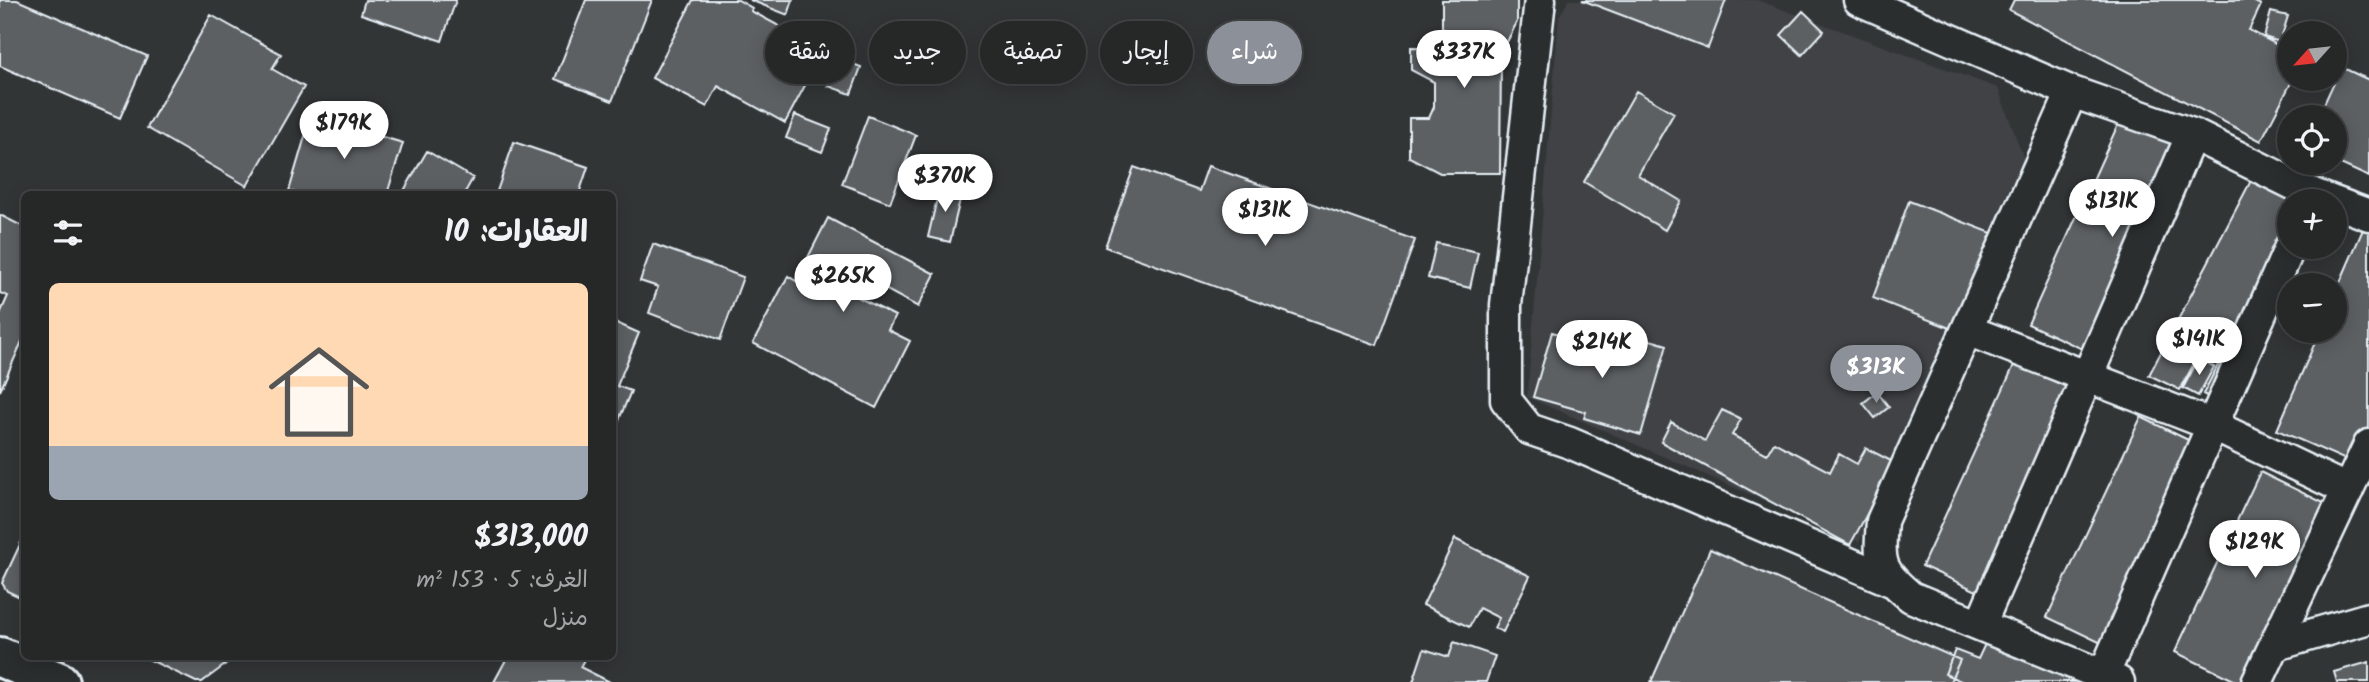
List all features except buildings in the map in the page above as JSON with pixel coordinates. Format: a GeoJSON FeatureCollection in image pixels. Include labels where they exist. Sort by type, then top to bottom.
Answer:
{"type":"FeatureCollection","features":[{"type":"Feature","properties":{"kind":"main road"},"geometry":{"type":"LineString","coordinates":[[0,657],[58,682]]}},
{"type":"Feature","properties":{"kind":"street"},"geometry":{"type":"LineString","coordinates":[[1540,0],[1506,304],[1506,400],[1530,429],[1570,443],[1891,581],[1911,597],[2112,678],[2212,425],[2285,259]]}},
{"type":"Feature","properties":{"kind":"street"},"geometry":{"type":"LineString","coordinates":[[1858,0],[2071,92],[2192,134],[2300,189]]}},
{"type":"Feature","properties":{"kind":"street"},"geometry":{"type":"LineString","coordinates":[[1891,581],[1879,556],[1882,521],[2071,92]]}},
{"type":"Feature","properties":{"kind":"street"},"geometry":{"type":"LineString","coordinates":[[1980,625],[2192,134]]}},
{"type":"Feature","properties":{"kind":"street"},"geometry":{"type":"LineString","coordinates":[[2347,208],[2369,215]]}},
{"type":"Feature","properties":{"kind":"street"},"geometry":{"type":"LineString","coordinates":[[1967,330],[2212,425],[2348,489]]}},
{"type":"Feature","properties":{"kind":"street"},"geometry":{"type":"LineString","coordinates":[[2257,682],[2369,445]]}},
{"type":"Feature","properties":{"kind":"street"},"geometry":{"type":"LineString","coordinates":[[2276,645],[2369,618]]}},
{"type":"Feature","properties":{"kind":"shaded area"},"geometry":{"type":"Polygon","coordinates":[[[1569,0],[1757,0],[1998,88],[2024,159],[1859,542],[1527,397],[1559,16],[1569,0]]]}}]}
